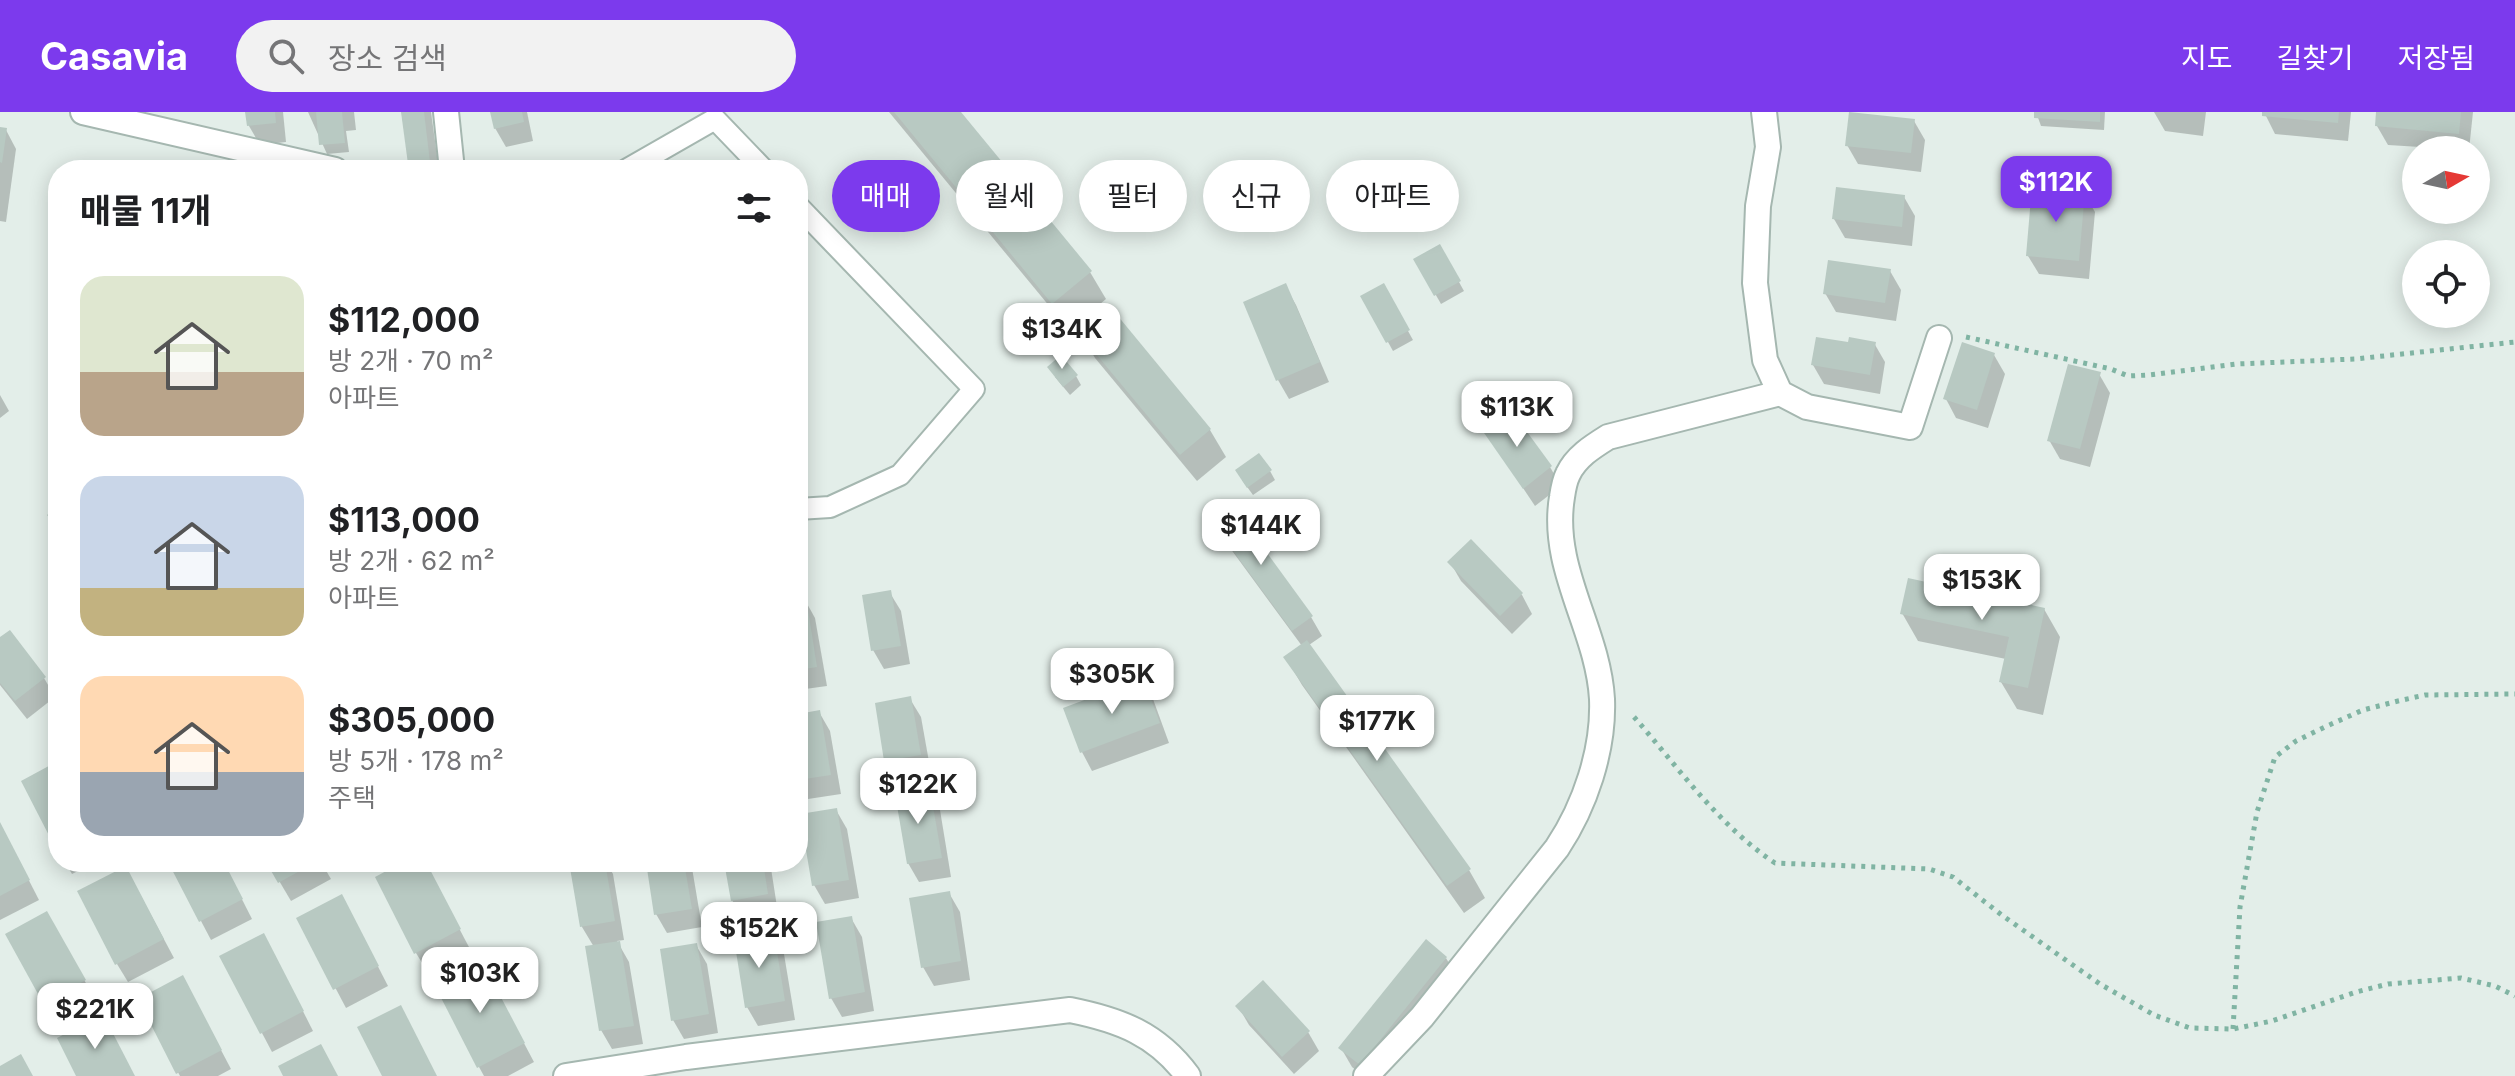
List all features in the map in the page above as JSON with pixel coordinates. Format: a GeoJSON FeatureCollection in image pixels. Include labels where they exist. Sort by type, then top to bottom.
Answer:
{"type":"FeatureCollection","features":[{"type":"Feature","properties":{"kind":"street"},"geometry":{"type":"LineString","coordinates":[[83,112],[292,160]]}},
{"type":"Feature","properties":{"kind":"street"},"geometry":{"type":"LineString","coordinates":[[446,112],[451,160]]}},
{"type":"Feature","properties":{"kind":"street"},"geometry":{"type":"LineString","coordinates":[[1764,112],[1768,147],[1758,206],[1755,283],[1765,360],[1780,393],[1807,407],[1910,427],[1939,338]]}},
{"type":"Feature","properties":{"kind":"street"},"geometry":{"type":"LineString","coordinates":[[1366,1076],[1422,1017],[1557,848],[1574,822],[1584,798],[1598,742],[1602,700],[1597,666],[1568,575],[1560,536],[1560,512],[1567,474],[1583,453],[1608,437],[1780,393]]}},
{"type":"Feature","properties":{"kind":"street"},"geometry":{"type":"LineString","coordinates":[[566,1076],[686,1057],[1070,1010],[1126,1024],[1163,1049],[1188,1076]]}},
{"type":"Feature","properties":{"kind":"lane"},"geometry":{"type":"LineString","coordinates":[[643,160],[715,119],[754,160]]}},
{"type":"Feature","properties":{"kind":"lane"},"geometry":{"type":"LineString","coordinates":[[808,216],[974,389],[900,475],[830,507],[808,508]]}},
{"type":"Feature","properties":{"kind":"path"},"geometry":{"type":"LineString","coordinates":[[1939,338],[1945,333],[2111,369],[2128,376],[2187,372],[2236,364],[2355,359],[2515,342]]}},
{"type":"Feature","properties":{"kind":"path"},"geometry":{"type":"LineString","coordinates":[[2233,1029],[2240,907],[2257,812],[2275,757],[2296,741],[2363,710],[2425,695],[2515,694]]}},
{"type":"Feature","properties":{"kind":"path"},"geometry":{"type":"LineString","coordinates":[[1632,715],[1726,823],[1756,851],[1775,863],[1929,869],[1953,877],[2075,967],[2154,1015],[2190,1028],[2233,1029],[2272,1021],[2388,984],[2461,978],[2495,986],[2515,996]]}},
{"type":"Feature","properties":{"kind":"building"},"geometry":{"type":"Polygon","coordinates":[[[245,112],[275,112],[276,123],[247,126],[245,112]]]}},
{"type":"Feature","properties":{"kind":"building"},"geometry":{"type":"Polygon","coordinates":[[[316,112],[342,112],[345,143],[319,145],[316,112]]]}},
{"type":"Feature","properties":{"kind":"building"},"geometry":{"type":"Polygon","coordinates":[[[401,112],[424,112],[430,160],[407,160],[401,112]]]}},
{"type":"Feature","properties":{"kind":"building"},"geometry":{"type":"Polygon","coordinates":[[[490,112],[522,112],[524,122],[494,129],[490,112]]]}},
{"type":"Feature","properties":{"kind":"building"},"geometry":{"type":"Polygon","coordinates":[[[894,112],[961,112],[1001,160],[956,160],[956,187],[940,168],[940,160],[934,160],[894,112]]]}},
{"type":"Feature","properties":{"kind":"building"},"geometry":{"type":"Polygon","coordinates":[[[1849,112],[1915,119],[1911,153],[1845,146],[1849,112]]]}},
{"type":"Feature","properties":{"kind":"building"},"geometry":{"type":"Polygon","coordinates":[[[2034,112],[2100,112],[2100,122],[2034,118],[2034,112]]]}},
{"type":"Feature","properties":{"kind":"building"},"geometry":{"type":"Polygon","coordinates":[[[2262,112],[2339,112],[2338,123],[2262,116],[2262,112]]]}},
{"type":"Feature","properties":{"kind":"building"},"geometry":{"type":"Polygon","coordinates":[[[2376,112],[2461,112],[2459,134],[2375,126],[2376,112]]]}},
{"type":"Feature","properties":{"kind":"building"},"geometry":{"type":"Polygon","coordinates":[[[0,127],[7,128],[2,163],[0,162],[0,127]]]}},
{"type":"Feature","properties":{"kind":"building"},"geometry":{"type":"Polygon","coordinates":[[[2032,186],[2085,191],[2079,261],[2026,256],[2032,186]]]}},
{"type":"Feature","properties":{"kind":"building"},"geometry":{"type":"Polygon","coordinates":[[[1836,187],[1905,195],[1902,227],[1832,219],[1836,187]]]}},
{"type":"Feature","properties":{"kind":"building"},"geometry":{"type":"Polygon","coordinates":[[[993,232],[1060,232],[1092,271],[1052,304],[993,232]]]}},
{"type":"Feature","properties":{"kind":"building"},"geometry":{"type":"Polygon","coordinates":[[[1440,244],[1461,281],[1434,296],[1413,259],[1440,244]]]}},
{"type":"Feature","properties":{"kind":"building"},"geometry":{"type":"Polygon","coordinates":[[[1828,260],[1891,269],[1885,303],[1823,294],[1828,260]]]}},
{"type":"Feature","properties":{"kind":"building"},"geometry":{"type":"Polygon","coordinates":[[[1286,283],[1320,362],[1276,381],[1243,302],[1286,283]]]}},
{"type":"Feature","properties":{"kind":"building"},"geometry":{"type":"Polygon","coordinates":[[[1384,283],[1410,330],[1386,343],[1360,296],[1384,283]]]}},
{"type":"Feature","properties":{"kind":"building"},"geometry":{"type":"Polygon","coordinates":[[[1108,304],[1211,429],[1180,455],[1076,330],[1108,304]]]}},
{"type":"Feature","properties":{"kind":"building"},"geometry":{"type":"Polygon","coordinates":[[[1816,337],[1848,342],[1849,337],[1876,342],[1870,375],[1811,365],[1816,337]]]}},
{"type":"Feature","properties":{"kind":"building"},"geometry":{"type":"Polygon","coordinates":[[[1962,342],[1995,353],[1977,410],[1943,399],[1962,342]]]}},
{"type":"Feature","properties":{"kind":"building"},"geometry":{"type":"Polygon","coordinates":[[[1061,355],[1078,375],[1063,387],[1047,367],[1061,355]]]}},
{"type":"Feature","properties":{"kind":"building"},"geometry":{"type":"Polygon","coordinates":[[[2068,364],[2101,372],[2080,449],[2047,441],[2068,364]]]}},
{"type":"Feature","properties":{"kind":"building"},"geometry":{"type":"Polygon","coordinates":[[[1511,410],[1552,466],[1523,489],[1482,430],[1511,410]]]}},
{"type":"Feature","properties":{"kind":"building"},"geometry":{"type":"Polygon","coordinates":[[[1259,453],[1272,470],[1247,488],[1235,470],[1259,453]]]}},
{"type":"Feature","properties":{"kind":"building"},"geometry":{"type":"Polygon","coordinates":[[[1230,502],[1313,616],[1292,631],[1209,518],[1230,502]]]}},
{"type":"Feature","properties":{"kind":"building"},"geometry":{"type":"Polygon","coordinates":[[[1471,539],[1523,593],[1500,616],[1447,562],[1471,539]]]}},
{"type":"Feature","properties":{"kind":"building"},"geometry":{"type":"Polygon","coordinates":[[[1908,578],[2045,608],[2028,688],[1999,682],[2009,637],[1900,614],[1908,578]]]}},
{"type":"Feature","properties":{"kind":"building"},"geometry":{"type":"Polygon","coordinates":[[[891,590],[901,646],[871,651],[862,595],[891,590]]]}},
{"type":"Feature","properties":{"kind":"building"},"geometry":{"type":"Polygon","coordinates":[[[808,610],[817,667],[808,668],[808,610]]]}},
{"type":"Feature","properties":{"kind":"building"},"geometry":{"type":"Polygon","coordinates":[[[10,630],[46,677],[15,701],[0,683],[0,637],[10,630]]]}},
{"type":"Feature","properties":{"kind":"building"},"geometry":{"type":"Polygon","coordinates":[[[1307,640],[1471,869],[1447,886],[1283,657],[1307,640]]]}},
{"type":"Feature","properties":{"kind":"building"},"geometry":{"type":"Polygon","coordinates":[[[1143,678],[1160,723],[1080,753],[1063,708],[1143,678]]]}},
{"type":"Feature","properties":{"kind":"building"},"geometry":{"type":"Polygon","coordinates":[[[911,696],[921,755],[884,761],[875,703],[911,696]]]}},
{"type":"Feature","properties":{"kind":"building"},"geometry":{"type":"Polygon","coordinates":[[[820,710],[831,775],[808,778],[808,712],[820,710]]]}},
{"type":"Feature","properties":{"kind":"building"},"geometry":{"type":"Polygon","coordinates":[[[48,766],[48,834],[21,781],[48,766]]]}},
{"type":"Feature","properties":{"kind":"building"},"geometry":{"type":"Polygon","coordinates":[[[930,789],[942,858],[907,864],[895,794],[930,789]]]}},
{"type":"Feature","properties":{"kind":"building"},"geometry":{"type":"Polygon","coordinates":[[[837,808],[849,880],[812,886],[808,862],[808,813],[837,808]]]}},
{"type":"Feature","properties":{"kind":"building"},"geometry":{"type":"Polygon","coordinates":[[[0,822],[30,880],[0,896],[0,822]]]}},
{"type":"Feature","properties":{"kind":"building"},"geometry":{"type":"Polygon","coordinates":[[[114,872],[129,872],[164,939],[115,965],[77,891],[114,872]]]}},
{"type":"Feature","properties":{"kind":"building"},"geometry":{"type":"Polygon","coordinates":[[[173,872],[229,872],[243,899],[199,922],[173,872]]]}},
{"type":"Feature","properties":{"kind":"building"},"geometry":{"type":"Polygon","coordinates":[[[272,872],[298,872],[278,883],[272,872]]]}},
{"type":"Feature","properties":{"kind":"building"},"geometry":{"type":"Polygon","coordinates":[[[384,872],[431,872],[461,929],[414,954],[375,877],[384,872]]]}},
{"type":"Feature","properties":{"kind":"building"},"geometry":{"type":"Polygon","coordinates":[[[571,872],[607,872],[615,921],[580,927],[571,872]]]}},
{"type":"Feature","properties":{"kind":"building"},"geometry":{"type":"Polygon","coordinates":[[[648,872],[686,872],[692,909],[654,915],[648,872]]]}},
{"type":"Feature","properties":{"kind":"building"},"geometry":{"type":"Polygon","coordinates":[[[726,872],[765,872],[768,894],[731,901],[726,872]]]}},
{"type":"Feature","properties":{"kind":"building"},"geometry":{"type":"Polygon","coordinates":[[[950,891],[961,961],[921,968],[909,898],[950,891]]]}},
{"type":"Feature","properties":{"kind":"building"},"geometry":{"type":"Polygon","coordinates":[[[342,894],[379,966],[333,990],[296,918],[342,894]]]}},
{"type":"Feature","properties":{"kind":"building"},"geometry":{"type":"Polygon","coordinates":[[[47,911],[86,980],[43,1003],[5,934],[47,911]]]}},
{"type":"Feature","properties":{"kind":"building"},"geometry":{"type":"Polygon","coordinates":[[[852,916],[865,992],[829,999],[816,922],[852,916]]]}},
{"type":"Feature","properties":{"kind":"building"},"geometry":{"type":"Polygon","coordinates":[[[264,933],[304,1011],[260,1034],[219,956],[264,933]]]}},
{"type":"Feature","properties":{"kind":"building"},"geometry":{"type":"Polygon","coordinates":[[[774,933],[785,1001],[745,1008],[734,939],[774,933]]]}},
{"type":"Feature","properties":{"kind":"building"},"geometry":{"type":"Polygon","coordinates":[[[1426,939],[1447,957],[1360,1065],[1338,1048],[1426,939]]]}},
{"type":"Feature","properties":{"kind":"building"},"geometry":{"type":"Polygon","coordinates":[[[620,941],[634,1026],[599,1031],[585,946],[620,941]]]}},
{"type":"Feature","properties":{"kind":"building"},"geometry":{"type":"Polygon","coordinates":[[[697,943],[709,1014],[671,1021],[660,949],[697,943]]]}},
{"type":"Feature","properties":{"kind":"building"},"geometry":{"type":"Polygon","coordinates":[[[482,961],[525,1043],[477,1068],[435,986],[482,961]]]}},
{"type":"Feature","properties":{"kind":"building"},"geometry":{"type":"Polygon","coordinates":[[[183,975],[222,1050],[176,1074],[138,999],[183,975]]]}},
{"type":"Feature","properties":{"kind":"building"},"geometry":{"type":"Polygon","coordinates":[[[1263,980],[1310,1031],[1282,1057],[1235,1006],[1263,980]]]}},
{"type":"Feature","properties":{"kind":"building"},"geometry":{"type":"Polygon","coordinates":[[[401,1005],[437,1076],[382,1076],[357,1027],[401,1005]]]}},
{"type":"Feature","properties":{"kind":"building"},"geometry":{"type":"Polygon","coordinates":[[[103,1014],[135,1076],[76,1076],[57,1038],[103,1014]]]}},
{"type":"Feature","properties":{"kind":"building"},"geometry":{"type":"Polygon","coordinates":[[[321,1044],[338,1076],[283,1076],[278,1066],[321,1044]]]}},
{"type":"Feature","properties":{"kind":"building"},"geometry":{"type":"Polygon","coordinates":[[[21,1054],[33,1076],[0,1076],[0,1066],[21,1054]]]}}]}
